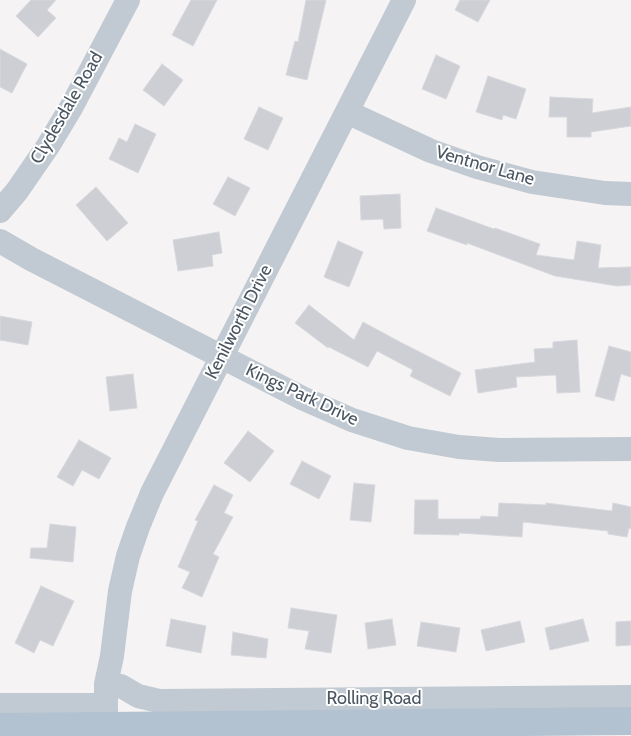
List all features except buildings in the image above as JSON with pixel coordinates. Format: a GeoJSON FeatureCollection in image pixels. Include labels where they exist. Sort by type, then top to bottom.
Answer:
{"type":"FeatureCollection","features":[{"type":"Feature","properties":{"kind":"main road","name":"Rolling Road"},"geometry":{"type":"LineString","coordinates":[[0,727],[631,721]]}},
{"type":"Feature","properties":{"kind":"street","name":"Clydesdale Road"},"geometry":{"type":"LineString","coordinates":[[0,211],[17,191],[72,106],[128,0]]}},
{"type":"Feature","properties":{"kind":"street","name":"Kenilworth Drive"},"geometry":{"type":"LineString","coordinates":[[113,726],[106,684],[112,656],[120,591],[128,556],[138,527],[152,493],[404,0]]}},
{"type":"Feature","properties":{"kind":"street","name":"Ventnor Lane"},"geometry":{"type":"LineString","coordinates":[[347,112],[431,151],[477,167],[532,182],[605,193],[631,194]]}},
{"type":"Feature","properties":{"kind":"street","name":"Kings Park Drive"},"geometry":{"type":"LineString","coordinates":[[0,241],[31,259],[302,398],[352,420],[408,438],[459,448],[499,450],[631,449]]}},
{"type":"Feature","properties":{"kind":"street","name":"Kenilworth Drive"},"geometry":{"type":"LineString","coordinates":[[112,656],[120,686],[113,726]]}},
{"type":"Feature","properties":{"kind":"street","name":"Rolling Road"},"geometry":{"type":"LineString","coordinates":[[120,686],[138,696],[159,701],[631,697]]}},
{"type":"Feature","properties":{"kind":"street","name":"Rolling Road"},"geometry":{"type":"LineString","coordinates":[[0,705],[113,726]]}}]}
